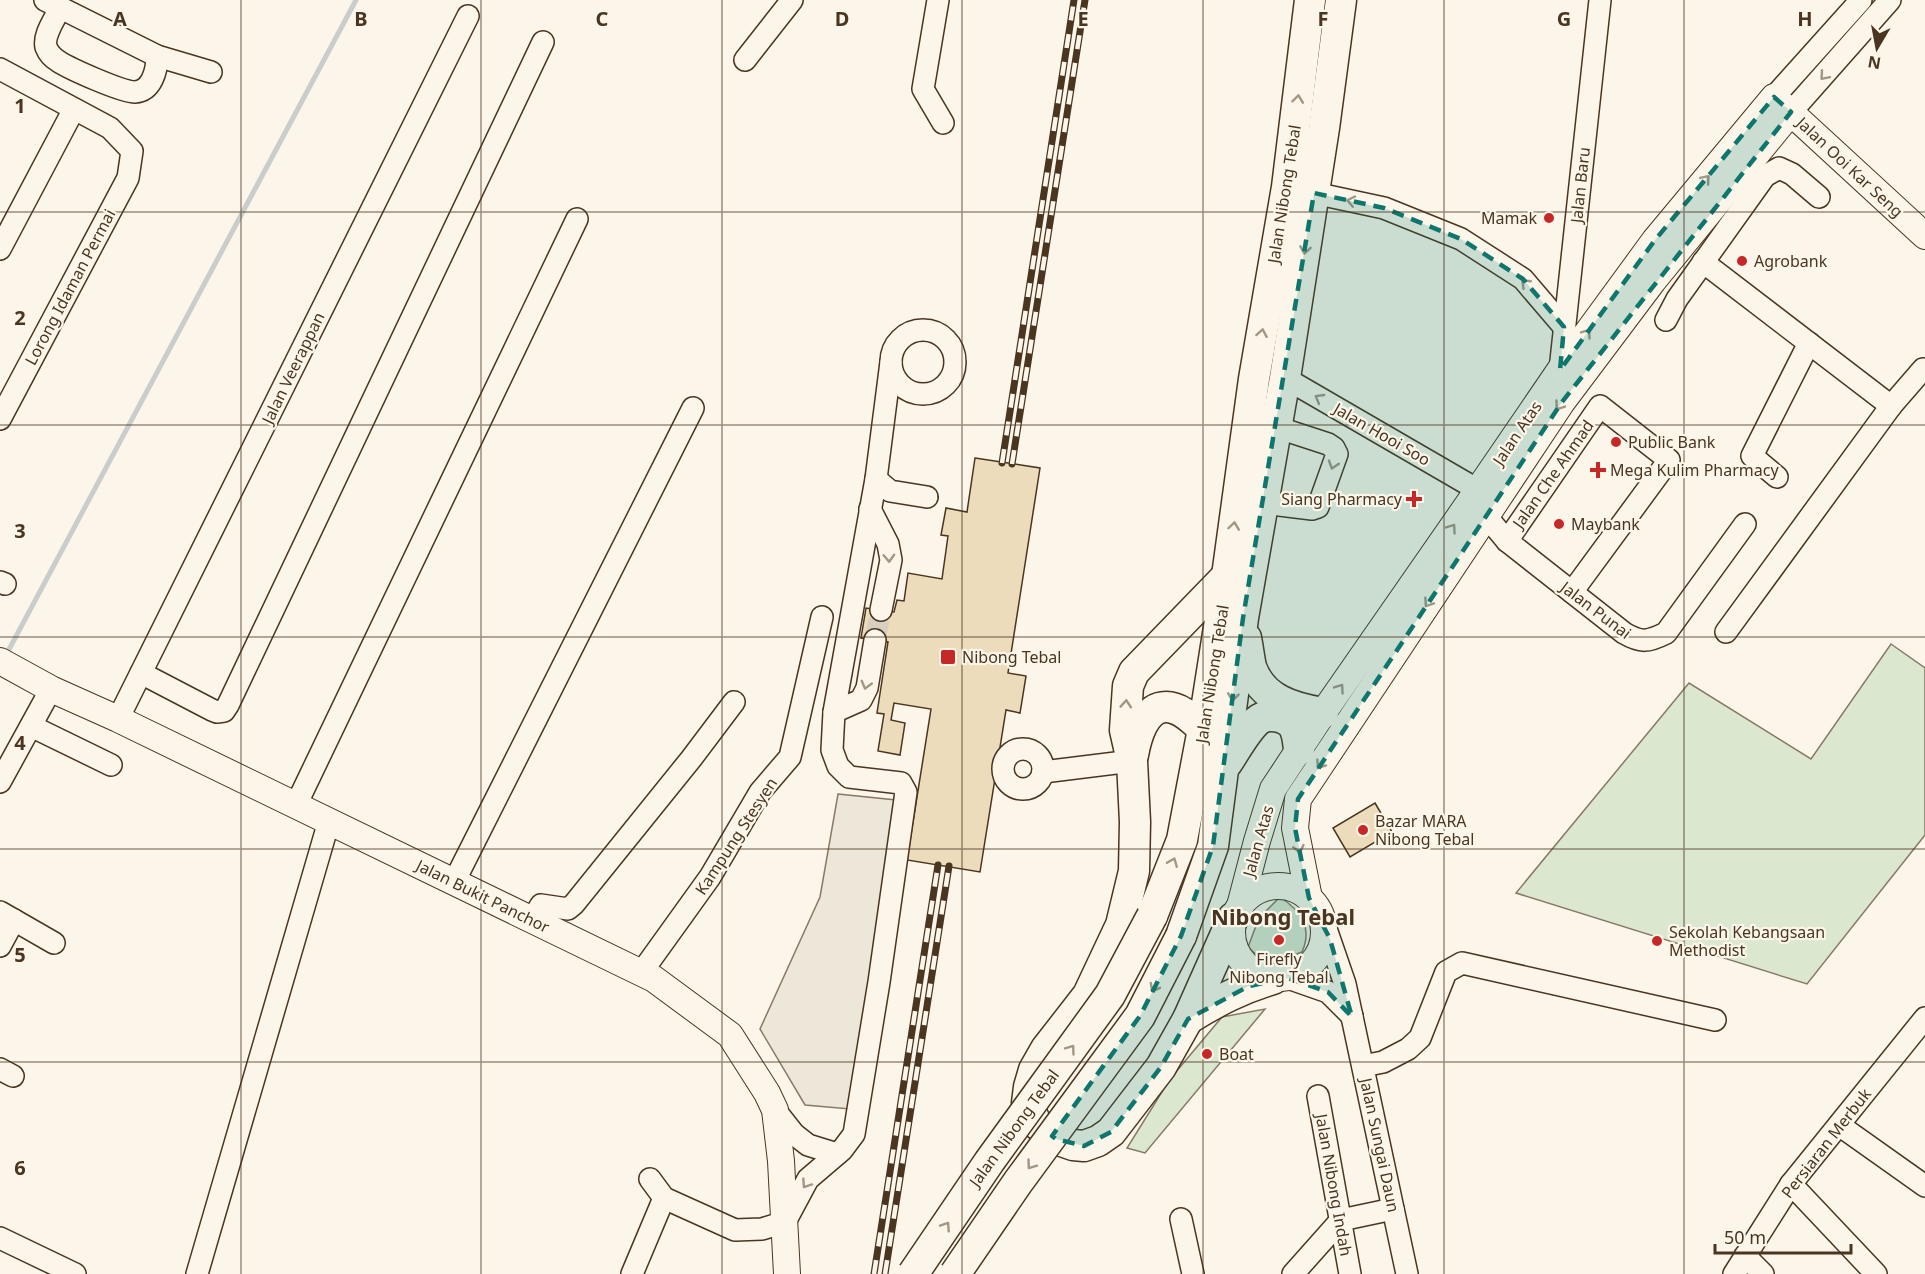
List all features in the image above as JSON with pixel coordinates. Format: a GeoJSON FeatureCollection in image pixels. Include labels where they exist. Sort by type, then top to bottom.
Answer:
{"type":"FeatureCollection","features":[{"type":"Feature","properties":{"kind":"highway","name":"Jalan Nibong Tebal"},"geometry":{"type":"LineString","coordinates":[[913,1274],[989,1162],[1110,995],[1152,916],[1182,840],[1203,729],[1254,379],[1287,187],[1310,0]]}},
{"type":"Feature","properties":{"kind":"highway","name":"Jalan Nibong Tebal"},"geometry":{"type":"LineString","coordinates":[[955,1274],[1025,1173],[1140,1016],[1181,936],[1213,846],[1243,618],[1285,378],[1341,0]]}},
{"type":"Feature","properties":{"kind":"highway"},"geometry":{"type":"LineString","coordinates":[[1132,761],[1125,730],[1128,686],[1134,672],[1227,576]]}},
{"type":"Feature","properties":{"kind":"highway"},"geometry":{"type":"LineString","coordinates":[[1243,618],[1251,666],[1259,683],[1285,704],[1300,710],[1323,713]]}},
{"type":"Feature","properties":{"kind":"highway"},"geometry":{"type":"LineString","coordinates":[[1132,761],[1135,742],[1144,722],[1153,711],[1167,707],[1187,714],[1203,729]]}},
{"type":"Feature","properties":{"kind":"highway"},"geometry":{"type":"LineString","coordinates":[[1224,766],[1258,720],[1267,717],[1277,716],[1293,726],[1298,737],[1299,750]]}},
{"type":"Feature","properties":{"kind":"highway","name":"Jalan Atas"},"geometry":{"type":"LineString","coordinates":[[1132,761],[1135,822],[1134,871],[1121,925],[1088,995],[1046,1049],[1034,1070],[1027,1103],[1036,1123],[1056,1139],[1073,1145],[1084,1146],[1098,1141],[1111,1132],[1161,1067],[1188,1019],[1236,912]]}},
{"type":"Feature","properties":{"kind":"highway","name":"Jalan Atas"},"geometry":{"type":"LineString","coordinates":[[1188,1019],[1224,997],[1249,986],[1281,978]]}},
{"type":"Feature","properties":{"kind":"main road","name":"Jalan Ooi Kar Seng"},"geometry":{"type":"LineString","coordinates":[[1783,105],[1925,236]]}},
{"type":"Feature","properties":{"kind":"main road","name":"Jalan Atas"},"geometry":{"type":"LineString","coordinates":[[1309,898],[1295,828],[1298,799],[1562,402],[1783,105]]}},
{"type":"Feature","properties":{"kind":"main road","name":"Jalan Atas"},"geometry":{"type":"LineString","coordinates":[[1236,912],[1273,789],[1323,713],[1560,370],[1654,240],[1783,105]]}},
{"type":"Feature","properties":{"kind":"main road","name":"Jalan Bukit Panchor"},"geometry":{"type":"LineString","coordinates":[[9,666],[51,689],[118,719],[641,972],[730,1035],[767,1093],[775,1110],[781,1161],[787,1274]]}},
{"type":"Feature","properties":{"kind":"main road"},"geometry":{"type":"LineString","coordinates":[[1280,886],[1295,889],[1309,898],[1318,909],[1324,923],[1324,938],[1320,952],[1313,964],[1301,973],[1281,978],[1260,975],[1238,958],[1233,945],[1231,931],[1236,912],[1251,894],[1264,888],[1280,886]]}},
{"type":"Feature","properties":{"kind":"street"},"geometry":{"type":"LineString","coordinates":[[745,60],[792,0]]}},
{"type":"Feature","properties":{"kind":"street"},"geometry":{"type":"LineString","coordinates":[[938,0],[923,90],[942,123]]}},
{"type":"Feature","properties":{"kind":"street","name":"Jalan Baru"},"geometry":{"type":"LineString","coordinates":[[1560,370],[1600,0]]}},
{"type":"Feature","properties":{"kind":"street","name":"Jalan Atas"},"geometry":{"type":"LineString","coordinates":[[1783,105],[1861,0]]}},
{"type":"Feature","properties":{"kind":"street","name":"Jalan Atas"},"geometry":{"type":"LineString","coordinates":[[1783,105],[1890,0]]}},
{"type":"Feature","properties":{"kind":"street"},"geometry":{"type":"LineString","coordinates":[[157,56],[152,81],[146,88],[134,92],[108,84],[56,60],[47,50],[45,43],[52,4],[157,56],[211,72]]}},
{"type":"Feature","properties":{"kind":"street","name":"Jalan Veerappan"},"geometry":{"type":"LineString","coordinates":[[118,719],[468,16]]}},
{"type":"Feature","properties":{"kind":"street"},"geometry":{"type":"LineString","coordinates":[[141,673],[217,712],[224,711],[228,705],[543,42]]}},
{"type":"Feature","properties":{"kind":"street"},"geometry":{"type":"LineString","coordinates":[[0,249],[74,109],[2,75]]}},
{"type":"Feature","properties":{"kind":"street","name":"Lorong Idaman Permai"},"geometry":{"type":"LineString","coordinates":[[0,419],[128,178],[132,151],[110,129],[74,109]]}},
{"type":"Feature","properties":{"kind":"street"},"geometry":{"type":"LineString","coordinates":[[1666,320],[1677,299],[1766,176],[1779,168],[1792,174],[1819,197]]}},
{"type":"Feature","properties":{"kind":"street"},"geometry":{"type":"LineString","coordinates":[[1314,193],[1384,208],[1461,239],[1523,279],[1564,327]]}},
{"type":"Feature","properties":{"kind":"street"},"geometry":{"type":"LineString","coordinates":[[296,805],[577,219]]}},
{"type":"Feature","properties":{"kind":"street"},"geometry":{"type":"LineString","coordinates":[[1703,262],[1891,406]]}},
{"type":"Feature","properties":{"kind":"street"},"geometry":{"type":"LineString","coordinates":[[1653,281],[1677,299]]}},
{"type":"Feature","properties":{"kind":"street"},"geometry":{"type":"LineString","coordinates":[[650,1179],[664,1198],[735,1230],[762,1229],[785,1222],[808,1179],[842,1150],[854,1134],[879,982],[906,792],[901,783],[849,777],[838,766],[832,750],[834,712],[876,479],[880,438],[891,362],[893,352],[897,343],[914,331],[934,332],[950,344],[955,354],[956,365],[953,376],[946,385],[927,394],[905,389],[892,372],[891,362]]}},
{"type":"Feature","properties":{"kind":"street"},"geometry":{"type":"LineString","coordinates":[[1777,477],[1752,456],[1809,344]]}},
{"type":"Feature","properties":{"kind":"street"},"geometry":{"type":"LineString","coordinates":[[1726,632],[1891,406],[1923,369]]}},
{"type":"Feature","properties":{"kind":"street","name":"Jalan Hooi Soo"},"geometry":{"type":"LineString","coordinates":[[1285,378],[1478,490]]}},
{"type":"Feature","properties":{"kind":"street"},"geometry":{"type":"LineString","coordinates":[[880,438],[895,406],[915,393]]}},
{"type":"Feature","properties":{"kind":"street","name":"Jalan Che Ahmad"},"geometry":{"type":"LineString","coordinates":[[1507,541],[1600,406],[1669,460],[1572,592]]}},
{"type":"Feature","properties":{"kind":"street"},"geometry":{"type":"LineString","coordinates":[[453,882],[693,408]]}},
{"type":"Feature","properties":{"kind":"street"},"geometry":{"type":"LineString","coordinates":[[1263,503],[1312,509],[1318,507],[1337,454],[1328,444],[1276,427]]}},
{"type":"Feature","properties":{"kind":"street"},"geometry":{"type":"LineString","coordinates":[[876,479],[890,490],[927,497]]}},
{"type":"Feature","properties":{"kind":"street"},"geometry":{"type":"LineString","coordinates":[[870,509],[888,544],[891,560],[881,610]]}},
{"type":"Feature","properties":{"kind":"street","name":"Jalan Punai"},"geometry":{"type":"LineString","coordinates":[[1486,516],[1507,541],[1624,633],[1637,640],[1653,639],[1666,633],[1745,524]]}},
{"type":"Feature","properties":{"kind":"street","name":"Kampung Stesyen"},"geometry":{"type":"LineString","coordinates":[[641,972],[710,877],[760,792],[790,757],[822,618]]}},
{"type":"Feature","properties":{"kind":"street"},"geometry":{"type":"LineString","coordinates":[[834,712],[861,699],[867,688],[874,640]]}},
{"type":"Feature","properties":{"kind":"street"},"geometry":{"type":"LineString","coordinates":[[0,782],[51,689]]}},
{"type":"Feature","properties":{"kind":"street"},"geometry":{"type":"LineString","coordinates":[[532,920],[541,905],[568,909],[574,904],[734,702]]}},
{"type":"Feature","properties":{"kind":"street"},"geometry":{"type":"LineString","coordinates":[[31,726],[111,765]]}},
{"type":"Feature","properties":{"kind":"street"},"geometry":{"type":"LineString","coordinates":[[1043,772],[1132,761]]}},
{"type":"Feature","properties":{"kind":"street"},"geometry":{"type":"LineString","coordinates":[[197,1274],[329,821]]}},
{"type":"Feature","properties":{"kind":"street"},"geometry":{"type":"LineString","coordinates":[[0,946],[7,916],[54,943]]}},
{"type":"Feature","properties":{"kind":"street","name":"Jalan Sungai Daun"},"geometry":{"type":"LineString","coordinates":[[1324,923],[1345,984],[1407,1274]]}},
{"type":"Feature","properties":{"kind":"street"},"geometry":{"type":"LineString","coordinates":[[1363,1066],[1383,1062],[1408,1048],[1420,1038],[1446,972],[1462,963],[1715,1020]]}},
{"type":"Feature","properties":{"kind":"street"},"geometry":{"type":"LineString","coordinates":[[1281,978],[1328,992],[1352,1017]]}},
{"type":"Feature","properties":{"kind":"street","name":"Persiaran Merbuk"},"geometry":{"type":"LineString","coordinates":[[1734,1274],[1791,1184],[1925,1018]]}},
{"type":"Feature","properties":{"kind":"street","name":"Jalan Nibong Indah"},"geometry":{"type":"LineString","coordinates":[[1318,1096],[1350,1274]]}},
{"type":"Feature","properties":{"kind":"street"},"geometry":{"type":"LineString","coordinates":[[775,1110],[794,1134],[808,1146],[837,1154]]}},
{"type":"Feature","properties":{"kind":"street"},"geometry":{"type":"LineString","coordinates":[[1839,1125],[1925,1186]]}},
{"type":"Feature","properties":{"kind":"street"},"geometry":{"type":"LineString","coordinates":[[781,1161],[837,1154]]}},
{"type":"Feature","properties":{"kind":"street"},"geometry":{"type":"LineString","coordinates":[[1791,1184],[1876,1274]]}},
{"type":"Feature","properties":{"kind":"street"},"geometry":{"type":"LineString","coordinates":[[632,1274],[664,1198]]}},
{"type":"Feature","properties":{"kind":"street"},"geometry":{"type":"LineString","coordinates":[[1293,1274],[1341,1220],[1394,1209]]}},
{"type":"Feature","properties":{"kind":"street"},"geometry":{"type":"LineString","coordinates":[[1181,1220],[1192,1274]]}},
{"type":"Feature","properties":{"kind":"street"},"geometry":{"type":"LineString","coordinates":[[0,1238],[75,1274]]}},
{"type":"Feature","properties":{"kind":"street"},"geometry":{"type":"LineString","coordinates":[[1745,1256],[1763,1274]]}},
{"type":"Feature","properties":{"kind":"highlighted area"},"geometry":{"type":"Polygon","coordinates":[[[1774,97],[1791,112],[1562,402],[1298,799],[1295,828],[1309,898],[1330,939],[1352,1017],[1328,992],[1288,978],[1249,986],[1188,1019],[1161,1067],[1111,1132],[1084,1146],[1056,1139],[1052,1136],[1140,1016],[1181,936],[1213,846],[1243,618],[1314,193],[1384,208],[1461,239],[1523,279],[1564,327],[1560,370],[1655,240],[1774,97]]]}},
{"type":"Feature","properties":{"kind":"green space"},"geometry":{"type":"Polygon","coordinates":[[[1891,644],[1925,668],[1925,835],[1807,984],[1516,893],[1689,683],[1811,759],[1891,644]]]}},
{"type":"Feature","properties":{"kind":"green space"},"geometry":{"type":"Polygon","coordinates":[[[1280,897],[1299,914],[1303,920],[1306,935],[1302,952],[1273,960],[1260,957],[1248,947],[1259,918],[1280,897]]]}},
{"type":"Feature","properties":{"kind":"green space"},"geometry":{"type":"Polygon","coordinates":[[[1265,1009],[1145,1153],[1127,1148],[1170,1079],[1222,1017],[1265,1009]]]}},
{"type":"Feature","properties":{"kind":"shaded area"},"geometry":{"type":"Polygon","coordinates":[[[838,794],[896,800],[850,1109],[805,1105],[760,1029],[820,897],[838,794]]]}},
{"type":"Feature","properties":{"kind":"building","name":"Nibong Tebal"},"geometry":{"type":"Polygon","coordinates":[[[975,458],[1040,468],[1008,673],[1026,676],[1020,713],[1006,710],[980,872],[907,860],[931,709],[894,703],[891,720],[905,723],[900,755],[878,751],[884,714],[877,713],[888,642],[861,638],[866,608],[894,612],[897,600],[904,601],[908,573],[942,579],[948,536],[941,535],[946,508],[967,512],[975,458]]]}},
{"type":"Feature","properties":{"kind":"building","name":"Bazar MARA Nibong Tebal"},"geometry":{"type":"Polygon","coordinates":[[[1375,803],[1392,832],[1350,857],[1333,828],[1375,803]]]}},
{"type":"Feature","properties":{"kind":"waterway"},"geometry":{"type":"LineString","coordinates":[[6,655],[356,0]]}},
{"type":"Feature","properties":{"kind":"tunnel"},"geometry":{"type":"LineString","coordinates":[[875,640],[881,610]]}},
{"type":"Feature","properties":{"kind":"railway"},"geometry":{"type":"LineString","coordinates":[[1002,463],[1074,0]]}},
{"type":"Feature","properties":{"kind":"railway"},"geometry":{"type":"LineString","coordinates":[[1012,464],[1085,0]]}},
{"type":"Feature","properties":{"kind":"railway"},"geometry":{"type":"LineString","coordinates":[[874,1274],[938,865]]}},
{"type":"Feature","properties":{"kind":"railway"},"geometry":{"type":"LineString","coordinates":[[885,1274],[949,866]]}},
{"type":"Feature","properties":{"kind":"place","name":"Mamak"},"geometry":{"type":"Point","coordinates":[1549,218]}},
{"type":"Feature","properties":{"kind":"place","name":"Agrobank"},"geometry":{"type":"Point","coordinates":[1742,261]}},
{"type":"Feature","properties":{"kind":"place","name":"Public Bank"},"geometry":{"type":"Point","coordinates":[1616,442]}},
{"type":"Feature","properties":{"kind":"place","name":"Mega Kulim Pharmacy"},"geometry":{"type":"Point","coordinates":[1598,470]}},
{"type":"Feature","properties":{"kind":"place","name":"Siang Pharmacy"},"geometry":{"type":"Point","coordinates":[1414,499]}},
{"type":"Feature","properties":{"kind":"place","name":"Maybank"},"geometry":{"type":"Point","coordinates":[1559,524]}},
{"type":"Feature","properties":{"kind":"place","name":"Nibong Tebal"},"geometry":{"type":"Point","coordinates":[948,657]}},
{"type":"Feature","properties":{"kind":"place","name":"Bazar MARA Nibong Tebal"},"geometry":{"type":"Point","coordinates":[1363,830]}},
{"type":"Feature","properties":{"kind":"place","name":"Firefly Nibong Tebal"},"geometry":{"type":"Point","coordinates":[1279,940]}},
{"type":"Feature","properties":{"kind":"place","name":"Sekolah Kebangsaan Methodist"},"geometry":{"type":"Point","coordinates":[1657,941]}},
{"type":"Feature","properties":{"kind":"place","name":"Boat"},"geometry":{"type":"Point","coordinates":[1207,1054]}},
{"type":"Feature","properties":{"kind":"district","name":"Nibong Tebal"},"geometry":{"type":"Point","coordinates":[1283,916]}}]}
